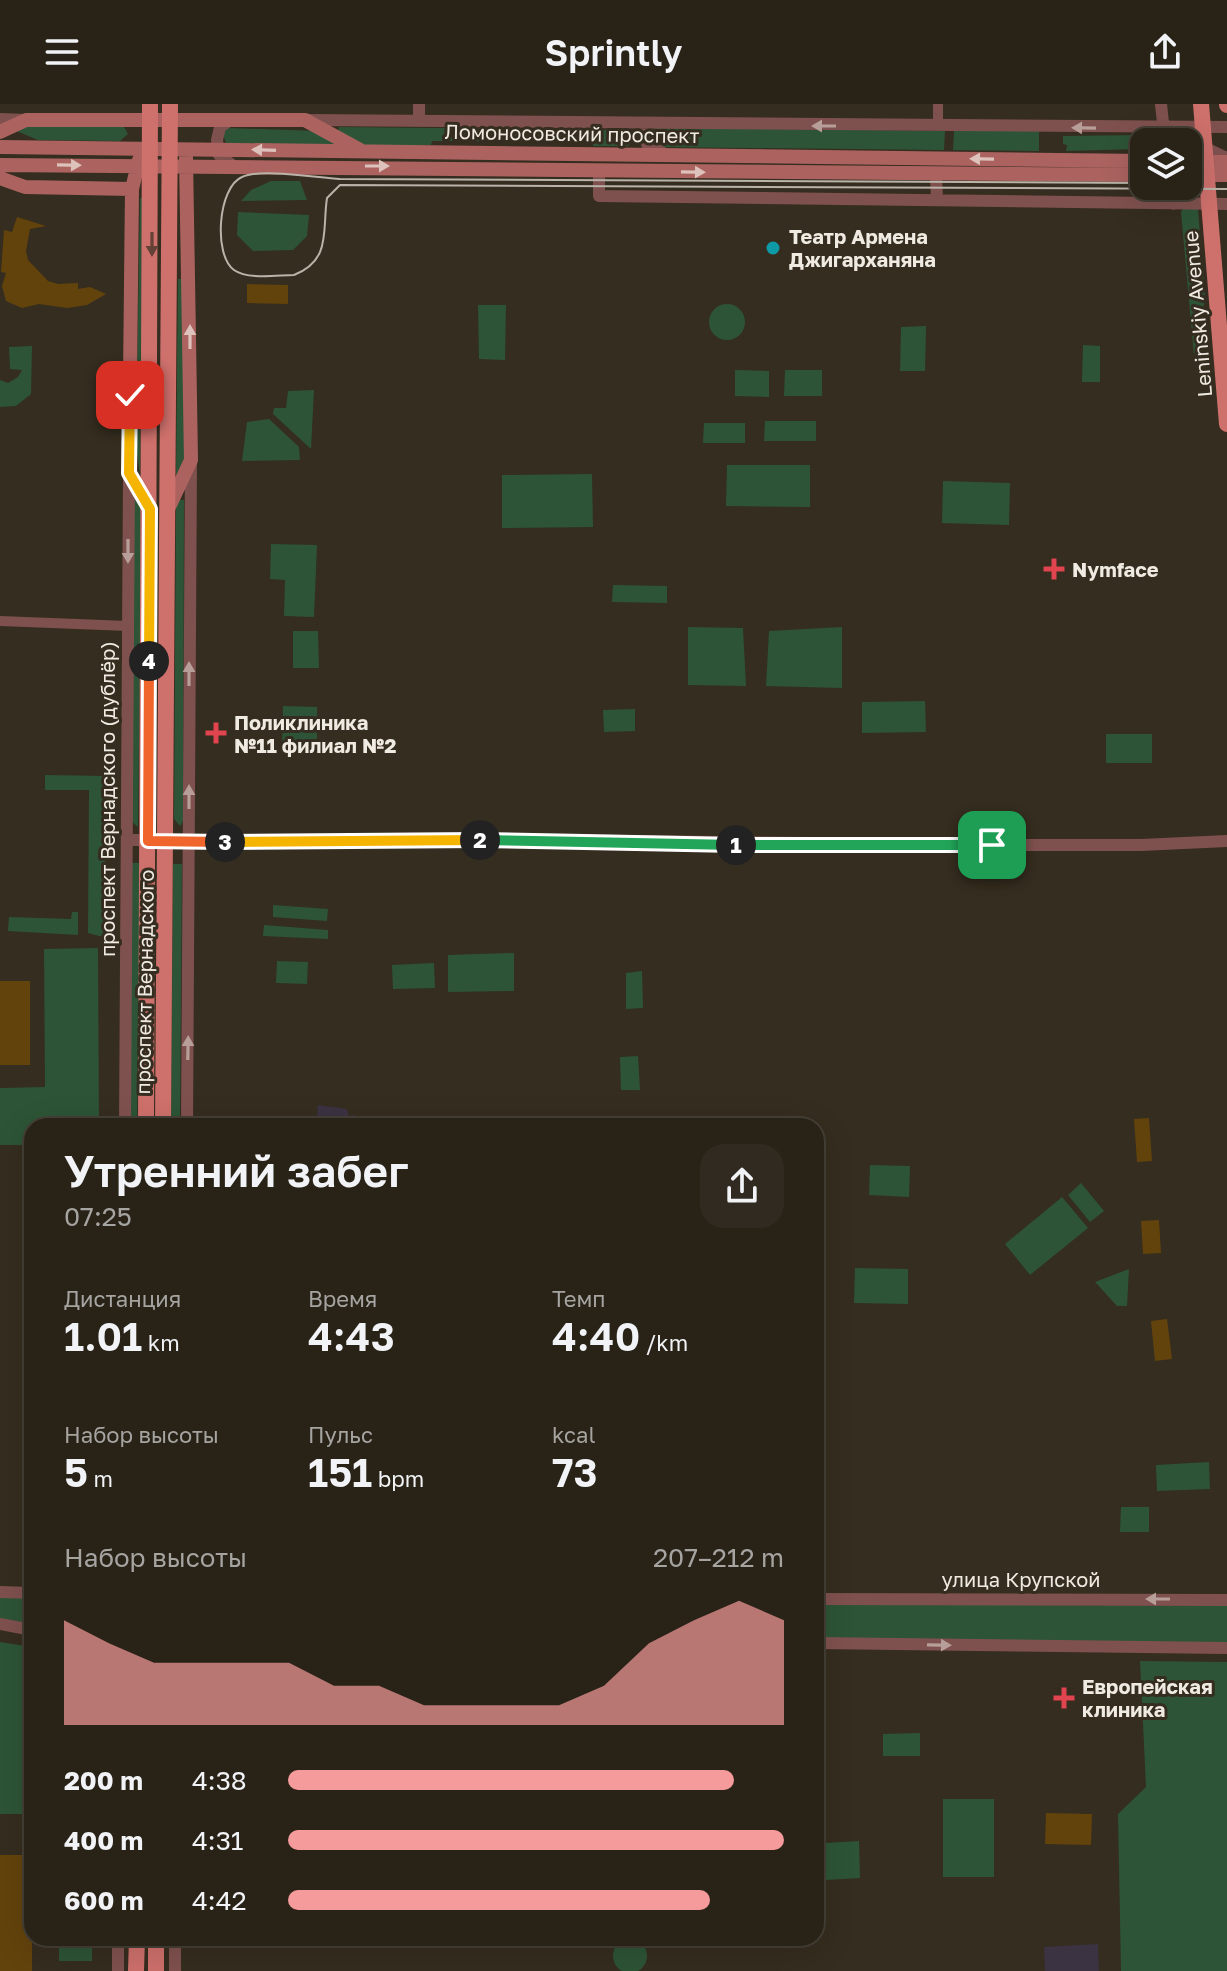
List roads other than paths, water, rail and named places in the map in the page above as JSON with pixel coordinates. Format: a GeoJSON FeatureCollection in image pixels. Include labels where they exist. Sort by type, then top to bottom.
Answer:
{"type":"FeatureCollection","features":[{"type":"Feature","properties":{"kind":"main road"},"geometry":{"type":"LineString","coordinates":[[150,104],[152,122]]}},
{"type":"Feature","properties":{"kind":"main road","name":"Leninskiy Avenue"},"geometry":{"type":"LineString","coordinates":[[1201,104],[1202,126]]}},
{"type":"Feature","properties":{"kind":"main road"},"geometry":{"type":"LineString","coordinates":[[0,132],[26,120],[152,122],[171,113],[230,120],[305,120],[368,153]]}},
{"type":"Feature","properties":{"kind":"main road","name":"проспект Вернадского"},"geometry":{"type":"LineString","coordinates":[[146,1118],[169,507],[172,166],[177,147],[171,113]]}},
{"type":"Feature","properties":{"kind":"main road","name":"проспект Вернадского"},"geometry":{"type":"LineString","coordinates":[[152,122],[145,166],[163,1118]]}},
{"type":"Feature","properties":{"kind":"main road","name":"Ломоносовский проспект"},"geometry":{"type":"LineString","coordinates":[[0,147],[177,147],[368,153],[663,153],[881,165],[936,173],[1130,175]]}},
{"type":"Feature","properties":{"kind":"main road"},"geometry":{"type":"LineString","coordinates":[[169,507],[191,460],[189,165],[177,147]]}},
{"type":"Feature","properties":{"kind":"main road"},"geometry":{"type":"LineString","coordinates":[[642,154],[634,163],[642,171]]}},
{"type":"Feature","properties":{"kind":"main road"},"geometry":{"type":"LineString","coordinates":[[1202,168],[1227,160]]}},
{"type":"Feature","properties":{"kind":"main road","name":"Ломоносовский проспект"},"geometry":{"type":"LineString","coordinates":[[172,166],[231,164],[642,171],[1130,161]]}},
{"type":"Feature","properties":{"kind":"main road"},"geometry":{"type":"LineString","coordinates":[[0,165],[172,166]]}},
{"type":"Feature","properties":{"kind":"main road","name":"проспект Вернадского (дублёр)"},"geometry":{"type":"LineString","coordinates":[[129,473],[132,189],[145,166]]}},
{"type":"Feature","properties":{"kind":"main road"},"geometry":{"type":"LineString","coordinates":[[1202,171],[1227,175]]}},
{"type":"Feature","properties":{"kind":"main road"},"geometry":{"type":"LineString","coordinates":[[0,178],[25,187],[132,189]]}},
{"type":"Feature","properties":{"kind":"main road","name":"Leninskiy Avenue"},"geometry":{"type":"LineString","coordinates":[[1202,188],[1208,204],[1227,424]]}},
{"type":"Feature","properties":{"kind":"main road"},"geometry":{"type":"LineString","coordinates":[[129,473],[150,509]]}},
{"type":"Feature","properties":{"kind":"main road"},"geometry":{"type":"LineString","coordinates":[[136,1971],[137,1946]]}},
{"type":"Feature","properties":{"kind":"main road"},"geometry":{"type":"LineString","coordinates":[[156,1946],[156,1971]]}},
{"type":"Feature","properties":{"kind":"street"},"geometry":{"type":"LineString","coordinates":[[419,104],[419,121]]}},
{"type":"Feature","properties":{"kind":"street"},"geometry":{"type":"LineString","coordinates":[[938,104],[938,126]]}},
{"type":"Feature","properties":{"kind":"street"},"geometry":{"type":"LineString","coordinates":[[1161,104],[1162,128]]}},
{"type":"Feature","properties":{"kind":"street"},"geometry":{"type":"LineString","coordinates":[[0,119],[26,120]]}},
{"type":"Feature","properties":{"kind":"street"},"geometry":{"type":"LineString","coordinates":[[230,120],[220,127],[217,148],[224,161],[231,164]]}},
{"type":"Feature","properties":{"kind":"street"},"geometry":{"type":"LineString","coordinates":[[305,120],[1227,127]]}},
{"type":"Feature","properties":{"kind":"street"},"geometry":{"type":"LineString","coordinates":[[642,123],[647,144],[663,153]]}},
{"type":"Feature","properties":{"kind":"street"},"geometry":{"type":"LineString","coordinates":[[599,171],[599,196],[1227,204]]}},
{"type":"Feature","properties":{"kind":"street"},"geometry":{"type":"LineString","coordinates":[[936,173],[937,200]]}},
{"type":"Feature","properties":{"kind":"street"},"geometry":{"type":"LineString","coordinates":[[0,187],[25,187]]}},
{"type":"Feature","properties":{"kind":"street"},"geometry":{"type":"LineString","coordinates":[[1173,200],[1173,204]]}},
{"type":"Feature","properties":{"kind":"street"},"geometry":{"type":"LineString","coordinates":[[1173,204],[1176,200]]}},
{"type":"Feature","properties":{"kind":"street"},"geometry":{"type":"LineString","coordinates":[[187,1118],[191,460]]}},
{"type":"Feature","properties":{"kind":"street","name":"проспект Вернадского (дублёр)"},"geometry":{"type":"LineString","coordinates":[[125,1118],[129,473]]}},
{"type":"Feature","properties":{"kind":"street"},"geometry":{"type":"LineString","coordinates":[[0,621],[128,626]]}},
{"type":"Feature","properties":{"kind":"street"},"geometry":{"type":"LineString","coordinates":[[127,840],[532,840],[714,845],[1051,845],[1227,841]]}},
{"type":"Feature","properties":{"kind":"street"},"geometry":{"type":"LineString","coordinates":[[0,1592],[24,1593]]}},
{"type":"Feature","properties":{"kind":"street","name":"улица Крупской"},"geometry":{"type":"LineString","coordinates":[[824,1599],[1227,1600]]}},
{"type":"Feature","properties":{"kind":"street"},"geometry":{"type":"LineString","coordinates":[[0,1624],[24,1628]]}},
{"type":"Feature","properties":{"kind":"street"},"geometry":{"type":"LineString","coordinates":[[824,1643],[1227,1648]]}},
{"type":"Feature","properties":{"kind":"street"},"geometry":{"type":"LineString","coordinates":[[118,1946],[118,1971]]}},
{"type":"Feature","properties":{"kind":"street"},"geometry":{"type":"LineString","coordinates":[[175,1946],[175,1971]]}},
{"type":"Feature","properties":{"kind":"tram line"},"geometry":{"type":"LineString","coordinates":[[1130,183],[340,179],[263,173],[242,177],[234,183],[223,207],[221,237],[227,262],[234,270],[255,276],[294,275],[306,269],[320,252],[327,198],[340,185],[1130,189]]}},
{"type":"Feature","properties":{"kind":"tram line"},"geometry":{"type":"LineString","coordinates":[[1202,189],[1227,189]]}},
{"type":"Feature","properties":{"kind":"place","name":"Театр Армена Джигарханяна"},"geometry":{"type":"Point","coordinates":[773,248]}},
{"type":"Feature","properties":{"kind":"place","name":"Nymface"},"geometry":{"type":"Point","coordinates":[1054,569]}},
{"type":"Feature","properties":{"kind":"place","name":"Поликлиника №11 филиал №2"},"geometry":{"type":"Point","coordinates":[216,733]}},
{"type":"Feature","properties":{"kind":"place","name":"Европейская клиника"},"geometry":{"type":"Point","coordinates":[1064,1698]}}]}
